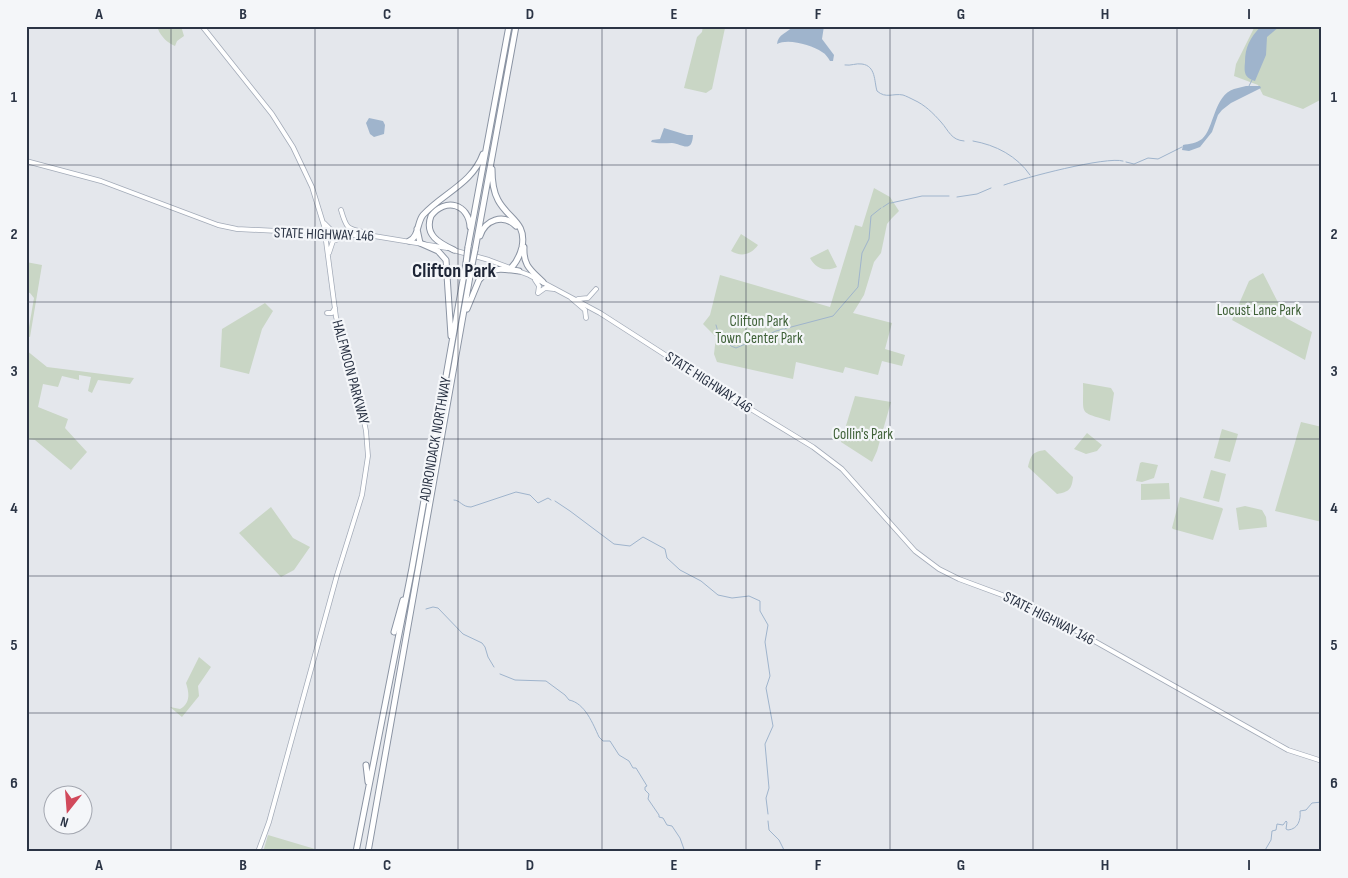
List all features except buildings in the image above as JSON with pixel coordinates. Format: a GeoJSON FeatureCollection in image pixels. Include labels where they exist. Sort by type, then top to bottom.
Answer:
{"type":"FeatureCollection","features":[{"type":"Feature","properties":{"kind":"highway","name":"ADIRONDACK NORTHWAY"},"geometry":{"type":"LineString","coordinates":[[356,852],[412,568],[509,26]]}},
{"type":"Feature","properties":{"kind":"highway","name":"ADIRONDACK NORTHWAY"},"geometry":{"type":"LineString","coordinates":[[368,852],[516,26]]}},
{"type":"Feature","properties":{"kind":"highway"},"geometry":{"type":"LineString","coordinates":[[409,241],[414,238],[424,214],[474,172],[481,161],[488,142]]}},
{"type":"Feature","properties":{"kind":"highway"},"geometry":{"type":"LineString","coordinates":[[493,148],[492,181],[497,198],[520,226],[523,233],[526,263],[543,282]]}},
{"type":"Feature","properties":{"kind":"highway"},"geometry":{"type":"LineString","coordinates":[[454,250],[438,242],[430,231],[429,222],[431,216],[442,206],[458,206],[468,215],[470,226],[469,245]]}},
{"type":"Feature","properties":{"kind":"highway"},"geometry":{"type":"LineString","coordinates":[[477,241],[484,227],[492,221],[504,219],[513,223],[520,231],[521,240],[517,257],[510,268]]}},
{"type":"Feature","properties":{"kind":"highway"},"geometry":{"type":"LineString","coordinates":[[417,229],[420,243],[438,250],[446,260],[451,323],[450,356]]}},
{"type":"Feature","properties":{"kind":"highway"},"geometry":{"type":"LineString","coordinates":[[510,268],[520,254],[523,233]]}},
{"type":"Feature","properties":{"kind":"highway"},"geometry":{"type":"LineString","coordinates":[[463,318],[483,276],[494,269],[501,268],[518,271]]}},
{"type":"Feature","properties":{"kind":"highway"},"geometry":{"type":"LineString","coordinates":[[394,632],[412,568]]}},
{"type":"Feature","properties":{"kind":"highway"},"geometry":{"type":"LineString","coordinates":[[365,806],[368,781],[366,765]]}},
{"type":"Feature","properties":{"kind":"main road","name":"HALFMOON PARKWAY"},"geometry":{"type":"LineString","coordinates":[[202,26],[254,91],[289,140],[312,187],[323,221],[334,308],[362,407],[368,456],[362,495],[274,804],[258,852]]}},
{"type":"Feature","properties":{"kind":"main road","name":"STATE HIGHWAY 146"},"geometry":{"type":"LineString","coordinates":[[26,161],[101,181],[218,225],[250,231],[374,236],[409,241],[454,250],[510,268],[543,282],[618,323],[726,394],[829,458],[855,483],[914,551],[939,569],[1032,606],[1281,746],[1322,762]]}},
{"type":"Feature","properties":{"kind":"main road"},"geometry":{"type":"LineString","coordinates":[[341,210],[348,229],[374,236]]}},
{"type":"Feature","properties":{"kind":"main road"},"geometry":{"type":"LineString","coordinates":[[323,221],[330,229],[340,235]]}},
{"type":"Feature","properties":{"kind":"main road"},"geometry":{"type":"LineString","coordinates":[[328,256],[334,240],[352,235]]}},
{"type":"Feature","properties":{"kind":"main road"},"geometry":{"type":"LineString","coordinates":[[534,278],[539,286],[538,294],[545,288],[558,290]]}},
{"type":"Feature","properties":{"kind":"main road"},"geometry":{"type":"LineString","coordinates":[[575,299],[588,298],[596,289]]}},
{"type":"Feature","properties":{"kind":"main road"},"geometry":{"type":"LineString","coordinates":[[570,296],[585,310],[586,318]]}},
{"type":"Feature","properties":{"kind":"main road"},"geometry":{"type":"LineString","coordinates":[[327,313],[332,313],[334,308]]}},
{"type":"Feature","properties":{"kind":"green space"},"geometry":{"type":"Polygon","coordinates":[[[161,26],[181,26],[184,36],[177,41],[175,46],[161,35],[158,29],[161,26]]]}},
{"type":"Feature","properties":{"kind":"green space"},"geometry":{"type":"Polygon","coordinates":[[[703,26],[725,28],[712,89],[706,93],[684,88],[697,37],[702,32],[703,26]]]}},
{"type":"Feature","properties":{"kind":"green space"},"geometry":{"type":"Polygon","coordinates":[[[1255,26],[1322,26],[1322,99],[1303,109],[1263,95],[1258,85],[1234,76],[1236,64],[1255,26]]]}},
{"type":"Feature","properties":{"kind":"green space","name":"Clifton Park Town Center Park"},"geometry":{"type":"Polygon","coordinates":[[[874,188],[890,197],[899,211],[887,224],[881,253],[874,262],[864,295],[853,313],[892,323],[885,349],[905,355],[902,366],[882,361],[878,375],[845,367],[843,373],[796,362],[793,379],[717,362],[714,354],[716,337],[703,324],[710,315],[720,275],[830,307],[855,225],[862,227],[874,188]]]}},
{"type":"Feature","properties":{"kind":"green space"},"geometry":{"type":"Polygon","coordinates":[[[741,234],[758,245],[746,254],[738,254],[731,251],[741,234]]]}},
{"type":"Feature","properties":{"kind":"green space"},"geometry":{"type":"Polygon","coordinates":[[[828,249],[837,267],[825,269],[815,265],[810,258],[828,249]]]}},
{"type":"Feature","properties":{"kind":"green space"},"geometry":{"type":"Polygon","coordinates":[[[26,262],[42,265],[30,337],[26,336],[26,333],[28,333],[34,298],[30,293],[26,292],[26,262]]]}},
{"type":"Feature","properties":{"kind":"green space","name":"Locust Lane Park"},"geometry":{"type":"Polygon","coordinates":[[[1263,273],[1286,318],[1312,332],[1305,360],[1232,320],[1249,281],[1263,273]]]}},
{"type":"Feature","properties":{"kind":"green space"},"geometry":{"type":"Polygon","coordinates":[[[265,303],[273,311],[262,329],[249,374],[220,367],[222,329],[265,303]]]}},
{"type":"Feature","properties":{"kind":"green space"},"geometry":{"type":"Polygon","coordinates":[[[26,350],[47,367],[134,378],[130,384],[98,380],[92,393],[88,391],[91,377],[79,375],[79,380],[62,376],[58,387],[43,384],[38,407],[68,419],[65,428],[87,452],[71,470],[35,440],[26,439],[26,350]]]}},
{"type":"Feature","properties":{"kind":"green space"},"geometry":{"type":"Polygon","coordinates":[[[1083,383],[1111,388],[1114,393],[1110,421],[1084,411],[1083,383]]]}},
{"type":"Feature","properties":{"kind":"green space","name":"Collin's Park"},"geometry":{"type":"Polygon","coordinates":[[[855,396],[891,402],[872,462],[841,442],[855,396]]]}},
{"type":"Feature","properties":{"kind":"green space"},"geometry":{"type":"Polygon","coordinates":[[[1301,422],[1322,427],[1322,522],[1275,511],[1301,422]]]}},
{"type":"Feature","properties":{"kind":"green space"},"geometry":{"type":"Polygon","coordinates":[[[1222,429],[1238,434],[1230,462],[1214,458],[1222,429]]]}},
{"type":"Feature","properties":{"kind":"green space"},"geometry":{"type":"Polygon","coordinates":[[[1087,433],[1102,445],[1097,451],[1086,454],[1074,449],[1087,433]]]}},
{"type":"Feature","properties":{"kind":"green space"},"geometry":{"type":"Polygon","coordinates":[[[1045,450],[1073,477],[1071,487],[1067,491],[1057,494],[1028,467],[1033,455],[1045,450]]]}},
{"type":"Feature","properties":{"kind":"green space"},"geometry":{"type":"Polygon","coordinates":[[[1140,463],[1158,465],[1154,478],[1142,482],[1136,481],[1140,463]]]}},
{"type":"Feature","properties":{"kind":"green space"},"geometry":{"type":"Polygon","coordinates":[[[1211,470],[1226,474],[1219,502],[1203,498],[1211,470]]]}},
{"type":"Feature","properties":{"kind":"green space"},"geometry":{"type":"Polygon","coordinates":[[[1169,483],[1170,499],[1141,500],[1141,484],[1169,483]]]}},
{"type":"Feature","properties":{"kind":"green space"},"geometry":{"type":"Polygon","coordinates":[[[1180,497],[1223,509],[1213,540],[1172,528],[1180,497]]]}},
{"type":"Feature","properties":{"kind":"green space"},"geometry":{"type":"Polygon","coordinates":[[[1245,506],[1262,510],[1266,517],[1267,527],[1239,530],[1236,508],[1245,506]]]}},
{"type":"Feature","properties":{"kind":"green space"},"geometry":{"type":"Polygon","coordinates":[[[271,507],[293,538],[310,547],[294,570],[281,577],[239,533],[271,507]]]}},
{"type":"Feature","properties":{"kind":"green space"},"geometry":{"type":"Polygon","coordinates":[[[199,657],[211,667],[198,686],[199,696],[182,717],[170,707],[180,709],[188,701],[186,683],[199,657]]]}},
{"type":"Feature","properties":{"kind":"green space"},"geometry":{"type":"Polygon","coordinates":[[[268,835],[315,849],[311,852],[263,852],[268,835]]]}},
{"type":"Feature","properties":{"kind":"water"},"geometry":{"type":"Polygon","coordinates":[[[794,26],[824,26],[822,39],[834,55],[833,61],[830,61],[818,49],[806,45],[793,42],[777,44],[781,36],[794,26]]]}},
{"type":"Feature","properties":{"kind":"water"},"geometry":{"type":"Polygon","coordinates":[[[1261,26],[1280,26],[1267,37],[1266,55],[1255,81],[1246,74],[1245,57],[1249,43],[1261,26]]]}},
{"type":"Feature","properties":{"kind":"water"},"geometry":{"type":"Polygon","coordinates":[[[1246,86],[1260,86],[1261,88],[1231,103],[1222,110],[1218,115],[1212,132],[1200,147],[1189,151],[1182,150],[1183,145],[1198,141],[1206,134],[1218,105],[1227,92],[1246,86]]]}},
{"type":"Feature","properties":{"kind":"water"},"geometry":{"type":"Polygon","coordinates":[[[369,118],[383,121],[385,125],[384,134],[374,137],[370,134],[366,123],[369,118]]]}},
{"type":"Feature","properties":{"kind":"water"},"geometry":{"type":"Polygon","coordinates":[[[664,128],[693,135],[691,144],[686,146],[651,142],[652,140],[660,139],[664,128]]]}},
{"type":"Feature","properties":{"kind":"waterway"},"geometry":{"type":"LineString","coordinates":[[845,65],[867,65],[874,74],[877,91],[887,95],[903,95],[918,102],[935,115],[953,137],[964,141]]}},
{"type":"Feature","properties":{"kind":"waterway"},"geometry":{"type":"LineString","coordinates":[[1249,86],[1252,80]]}},
{"type":"Feature","properties":{"kind":"waterway"},"geometry":{"type":"LineString","coordinates":[[973,141],[990,145],[1005,152],[1019,162],[1030,175]]}},
{"type":"Feature","properties":{"kind":"waterway"},"geometry":{"type":"LineString","coordinates":[[1126,162],[1134,164],[1148,158],[1158,159],[1182,147]]}},
{"type":"Feature","properties":{"kind":"waterway"},"geometry":{"type":"LineString","coordinates":[[1004,185],[1083,165],[1114,160],[1123,161]]}},
{"type":"Feature","properties":{"kind":"waterway"},"geometry":{"type":"LineString","coordinates":[[957,197],[977,194],[991,188]]}},
{"type":"Feature","properties":{"kind":"waterway"},"geometry":{"type":"LineString","coordinates":[[891,203],[922,196],[949,196]]}},
{"type":"Feature","properties":{"kind":"waterway"},"geometry":{"type":"LineString","coordinates":[[883,207],[889,203]]}},
{"type":"Feature","properties":{"kind":"waterway"},"geometry":{"type":"LineString","coordinates":[[728,342],[736,348],[776,331],[833,316],[858,287],[862,253],[869,239],[871,216],[881,208]]}},
{"type":"Feature","properties":{"kind":"waterway"},"geometry":{"type":"LineString","coordinates":[[716,325],[718,332],[725,339]]}},
{"type":"Feature","properties":{"kind":"waterway"},"geometry":{"type":"LineString","coordinates":[[454,500],[471,507],[516,492],[530,495],[538,503],[548,498],[551,500]]}},
{"type":"Feature","properties":{"kind":"waterway"},"geometry":{"type":"LineString","coordinates":[[555,501],[614,544],[630,546],[643,537],[665,549],[667,558],[680,570],[701,581],[718,595],[732,598],[749,596],[760,601],[760,611],[768,625],[765,642],[770,676],[766,688],[773,726],[765,744],[769,788],[766,798],[768,814]]}},
{"type":"Feature","properties":{"kind":"waterway"},"geometry":{"type":"LineString","coordinates":[[426,609],[438,608],[463,634],[482,643],[494,667]]}},
{"type":"Feature","properties":{"kind":"waterway"},"geometry":{"type":"LineString","coordinates":[[500,674],[515,680],[546,681],[569,700],[580,705],[588,715],[599,737],[603,741],[610,741],[619,755],[629,761],[633,768],[636,768],[647,786],[645,790],[649,794],[648,799],[659,817],[663,818],[667,825],[672,826],[680,838],[685,852]]}},
{"type":"Feature","properties":{"kind":"waterway"},"geometry":{"type":"LineString","coordinates":[[1264,852],[1271,840],[1272,831],[1276,830],[1277,824],[1283,825],[1286,821],[1286,829],[1294,828],[1298,824],[1300,811],[1306,810],[1312,803],[1322,802]]}},
{"type":"Feature","properties":{"kind":"waterway"},"geometry":{"type":"LineString","coordinates":[[768,821],[769,830],[779,840],[785,852]]}},
{"type":"Feature","properties":{"kind":"district","name":"Clifton Park"},"geometry":{"type":"Point","coordinates":[454,270]}}]}
